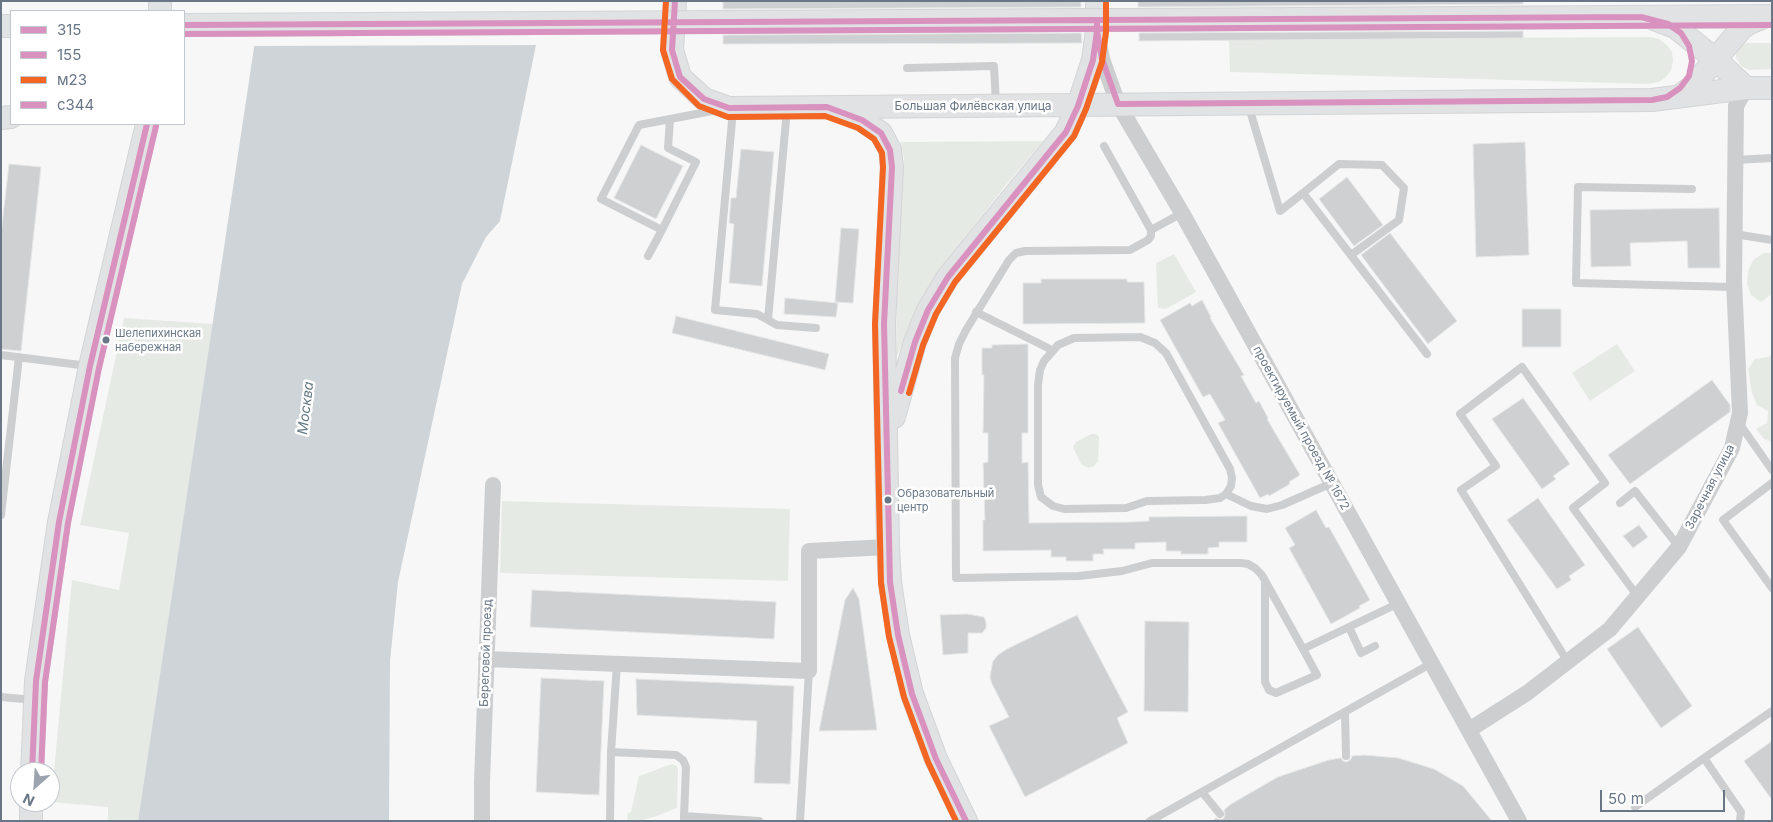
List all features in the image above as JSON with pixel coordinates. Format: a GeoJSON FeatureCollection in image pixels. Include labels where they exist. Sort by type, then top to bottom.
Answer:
{"type":"FeatureCollection","features":[{"type":"Feature","properties":{"kind":"street","name":"Большая Филёвская улица"},"geometry":{"type":"LineString","coordinates":[[675,1],[672,50],[680,77],[704,99],[731,108],[1078,106],[1669,98],[1746,88],[1772,88]]}},
{"type":"Feature","properties":{"kind":"street"},"geometry":{"type":"LineString","coordinates":[[887,448],[915,342],[928,310],[948,277],[1066,132],[1078,106],[1093,60],[1089,26],[1097,1]]}},
{"type":"Feature","properties":{"kind":"street"},"geometry":{"type":"LineString","coordinates":[[185,25],[723,22],[1089,26],[1138,20],[1771,16]]}},
{"type":"Feature","properties":{"kind":"street"},"geometry":{"type":"LineString","coordinates":[[1669,98],[1692,87],[1741,29],[1759,19],[1771,16]]}},
{"type":"Feature","properties":{"kind":"street"},"geometry":{"type":"LineString","coordinates":[[1641,17],[1668,24],[1681,32],[1746,88]]}},
{"type":"Feature","properties":{"kind":"street","name":"проектируемый проезд № 1672"},"geometry":{"type":"LineString","coordinates":[[1089,26],[1118,104],[1182,213],[1519,821]]}},
{"type":"Feature","properties":{"kind":"street"},"geometry":{"type":"LineString","coordinates":[[1669,98],[1680,88],[1689,76],[1691,69],[1692,61],[1689,46],[1681,32]]}},
{"type":"Feature","properties":{"kind":"street","name":"Заречная улица"},"geometry":{"type":"LineString","coordinates":[[1469,730],[1527,693],[1610,629],[1679,547],[1732,448],[1740,413],[1734,287],[1736,106],[1746,88]]}},
{"type":"Feature","properties":{"kind":"street"},"geometry":{"type":"LineString","coordinates":[[827,107],[862,120],[881,133],[890,150],[892,167],[884,324],[890,582],[898,635],[912,694],[936,759],[966,821]]}},
{"type":"Feature","properties":{"kind":"street"},"geometry":{"type":"LineString","coordinates":[[32,762],[36,681],[59,522],[90,366],[147,125]]}},
{"type":"Feature","properties":{"kind":"street","name":"Береговой проезд"},"geometry":{"type":"LineString","coordinates":[[482,821],[493,485]]}},
{"type":"Feature","properties":{"kind":"street"},"geometry":{"type":"LineString","coordinates":[[486,659],[809,670],[809,551],[888,547]]}},
{"type":"Feature","properties":{"kind":"lane"},"geometry":{"type":"LineString","coordinates":[[907,68],[994,66],[996,106]]}},
{"type":"Feature","properties":{"kind":"lane"},"geometry":{"type":"LineString","coordinates":[[768,320],[787,107]]}},
{"type":"Feature","properties":{"kind":"lane"},"geometry":{"type":"LineString","coordinates":[[662,230],[601,199],[639,126],[731,108],[715,310],[756,314],[777,325],[816,328]]}},
{"type":"Feature","properties":{"kind":"lane"},"geometry":{"type":"LineString","coordinates":[[1251,114],[1280,211],[1339,164],[1382,165],[1404,188],[1398,220],[1351,255]]}},
{"type":"Feature","properties":{"kind":"lane"},"geometry":{"type":"LineString","coordinates":[[648,256],[696,162],[668,148],[670,119]]}},
{"type":"Feature","properties":{"kind":"lane"},"geometry":{"type":"LineString","coordinates":[[1104,146],[1151,230],[1151,236],[1148,240],[1130,250],[1025,251],[1016,253],[1009,260],[976,312],[962,337],[954,358],[956,578],[1079,576],[1122,571],[1152,563],[1241,563],[1255,568],[1265,581],[1317,675],[1276,693],[1269,690],[1265,682],[1265,581]]}},
{"type":"Feature","properties":{"kind":"lane"},"geometry":{"type":"LineString","coordinates":[[1735,160],[1772,158]]}},
{"type":"Feature","properties":{"kind":"lane"},"geometry":{"type":"LineString","coordinates":[[1692,188],[1578,187],[1576,283],[1734,287]]}},
{"type":"Feature","properties":{"kind":"lane"},"geometry":{"type":"LineString","coordinates":[[1303,193],[1427,354]]}},
{"type":"Feature","properties":{"kind":"lane"},"geometry":{"type":"LineString","coordinates":[[1151,230],[1182,213]]}},
{"type":"Feature","properties":{"kind":"lane"},"geometry":{"type":"LineString","coordinates":[[1734,234],[1772,240]]}},
{"type":"Feature","properties":{"kind":"lane"},"geometry":{"type":"LineString","coordinates":[[976,312],[1052,350]]}},
{"type":"Feature","properties":{"kind":"lane"},"geometry":{"type":"LineString","coordinates":[[1140,337],[1159,346],[1166,354],[1230,469],[1231,486],[1226,494],[1220,498],[1205,500],[1143,502],[1126,508],[1064,509],[1048,503],[1038,492],[1038,385],[1040,370],[1052,350],[1074,338],[1140,337]]}},
{"type":"Feature","properties":{"kind":"lane"},"geometry":{"type":"LineString","coordinates":[[1,355],[90,366]]}},
{"type":"Feature","properties":{"kind":"lane"},"geometry":{"type":"LineString","coordinates":[[1,515],[19,357]]}},
{"type":"Feature","properties":{"kind":"lane"},"geometry":{"type":"LineString","coordinates":[[1568,662],[1461,490],[1496,466],[1460,414],[1522,367],[1605,483],[1573,508],[1638,597]]}},
{"type":"Feature","properties":{"kind":"lane"},"geometry":{"type":"LineString","coordinates":[[1738,421],[1772,470]]}},
{"type":"Feature","properties":{"kind":"lane"},"geometry":{"type":"LineString","coordinates":[[1226,494],[1251,506],[1267,509],[1282,505],[1332,483]]}},
{"type":"Feature","properties":{"kind":"lane"},"geometry":{"type":"LineString","coordinates":[[1772,483],[1723,520],[1772,588]]}},
{"type":"Feature","properties":{"kind":"lane"},"geometry":{"type":"LineString","coordinates":[[1620,503],[1635,491],[1679,547]]}},
{"type":"Feature","properties":{"kind":"lane"},"geometry":{"type":"LineString","coordinates":[[1303,649],[1399,603]]}},
{"type":"Feature","properties":{"kind":"lane"},"geometry":{"type":"LineString","coordinates":[[1349,627],[1361,653],[1375,646]]}},
{"type":"Feature","properties":{"kind":"lane"},"geometry":{"type":"LineString","coordinates":[[1150,821],[1432,663]]}},
{"type":"Feature","properties":{"kind":"lane"},"geometry":{"type":"LineString","coordinates":[[610,821],[611,752],[618,664]]}},
{"type":"Feature","properties":{"kind":"lane"},"geometry":{"type":"LineString","coordinates":[[800,821],[809,670]]}},
{"type":"Feature","properties":{"kind":"lane"},"geometry":{"type":"LineString","coordinates":[[1,696],[35,700]]}},
{"type":"Feature","properties":{"kind":"lane"},"geometry":{"type":"LineString","coordinates":[[1635,807],[1772,711]]}},
{"type":"Feature","properties":{"kind":"lane"},"geometry":{"type":"LineString","coordinates":[[1345,713],[1346,756]]}},
{"type":"Feature","properties":{"kind":"lane"},"geometry":{"type":"LineString","coordinates":[[611,752],[676,755],[683,760],[686,767],[684,818],[759,821]]}},
{"type":"Feature","properties":{"kind":"lane"},"geometry":{"type":"LineString","coordinates":[[1704,758],[1741,812],[1740,821]]}},
{"type":"Feature","properties":{"kind":"lane"},"geometry":{"type":"LineString","coordinates":[[1202,792],[1220,814]]}},
{"type":"Feature","properties":{"kind":"shaded area"},"geometry":{"type":"Polygon","coordinates":[[[1650,37],[1659,39],[1667,45],[1672,52],[1673,61],[1671,70],[1666,77],[1659,82],[1649,84],[1230,72],[1229,39],[1650,37]]]}},
{"type":"Feature","properties":{"kind":"shaded area"},"geometry":{"type":"Polygon","coordinates":[[[1746,43],[1772,43],[1772,69],[1750,70],[1741,66],[1736,58],[1736,53],[1746,43]]]}},
{"type":"Feature","properties":{"kind":"shaded area"},"geometry":{"type":"Polygon","coordinates":[[[1043,141],[945,263],[921,298],[896,359],[897,281],[904,158],[900,142],[1043,141]]]}},
{"type":"Feature","properties":{"kind":"shaded area"},"geometry":{"type":"Polygon","coordinates":[[[1764,253],[1772,253],[1772,294],[1761,302],[1751,295],[1747,284],[1748,271],[1753,260],[1764,253]]]}},
{"type":"Feature","properties":{"kind":"shaded area"},"geometry":{"type":"Polygon","coordinates":[[[1174,254],[1196,292],[1166,309],[1158,308],[1156,263],[1174,254]]]}},
{"type":"Feature","properties":{"kind":"shaded area"},"geometry":{"type":"Polygon","coordinates":[[[124,318],[213,324],[138,821],[108,821],[108,807],[60,803],[60,762],[55,762],[72,580],[119,590],[129,533],[80,525],[124,318]]]}},
{"type":"Feature","properties":{"kind":"shaded area"},"geometry":{"type":"Polygon","coordinates":[[[1617,344],[1635,371],[1590,401],[1572,373],[1617,344]]]}},
{"type":"Feature","properties":{"kind":"shaded area"},"geometry":{"type":"Polygon","coordinates":[[[1772,354],[1772,442],[1764,439],[1756,429],[1767,423],[1768,411],[1757,405],[1752,393],[1748,369],[1755,359],[1768,357],[1772,354]]]}},
{"type":"Feature","properties":{"kind":"shaded area"},"geometry":{"type":"Polygon","coordinates":[[[1091,434],[1096,434],[1099,437],[1098,461],[1094,466],[1088,468],[1081,464],[1073,447],[1076,442],[1091,434]]]}},
{"type":"Feature","properties":{"kind":"shaded area"},"geometry":{"type":"Polygon","coordinates":[[[502,501],[790,509],[788,581],[500,573],[502,501]]]}},
{"type":"Feature","properties":{"kind":"shaded area"},"geometry":{"type":"Polygon","coordinates":[[[672,764],[677,766],[678,769],[677,808],[640,821],[627,821],[628,813],[631,812],[639,776],[672,764]]]}},
{"type":"Feature","properties":{"kind":"water","name":"Москва"},"geometry":{"type":"Polygon","coordinates":[[[261,1],[545,1],[500,221],[486,237],[462,284],[398,582],[390,661],[389,821],[138,821],[261,1]]]}},
{"type":"Feature","properties":{"kind":"pier"},"geometry":{"type":"Polygon","coordinates":[[[259,1],[548,1],[539,45],[252,46],[259,1]]]}},
{"type":"Feature","properties":{"kind":"building"},"geometry":{"type":"Polygon","coordinates":[[[723,1],[1081,1],[1081,7],[723,9],[723,1]]]}},
{"type":"Feature","properties":{"kind":"building"},"geometry":{"type":"Polygon","coordinates":[[[1138,1],[1523,1],[1523,4],[1138,7],[1138,1]]]}},
{"type":"Feature","properties":{"kind":"building"},"geometry":{"type":"Polygon","coordinates":[[[1523,31],[1523,38],[1139,41],[1139,33],[1523,31]]]}},
{"type":"Feature","properties":{"kind":"building"},"geometry":{"type":"Polygon","coordinates":[[[1081,33],[1082,43],[723,44],[723,35],[1081,33]]]}},
{"type":"Feature","properties":{"kind":"building"},"geometry":{"type":"Polygon","coordinates":[[[1525,142],[1529,255],[1476,257],[1473,144],[1525,142]]]}},
{"type":"Feature","properties":{"kind":"building"},"geometry":{"type":"Polygon","coordinates":[[[641,145],[683,166],[656,219],[614,198],[641,145]]]}},
{"type":"Feature","properties":{"kind":"building"},"geometry":{"type":"Polygon","coordinates":[[[741,149],[774,152],[762,286],[729,283],[734,224],[729,223],[731,198],[736,198],[741,149]]]}},
{"type":"Feature","properties":{"kind":"building"},"geometry":{"type":"Polygon","coordinates":[[[9,164],[41,167],[21,351],[1,349],[1,234],[9,164]]]}},
{"type":"Feature","properties":{"kind":"building"},"geometry":{"type":"Polygon","coordinates":[[[1347,177],[1383,225],[1354,246],[1319,199],[1347,177]]]}},
{"type":"Feature","properties":{"kind":"building"},"geometry":{"type":"Polygon","coordinates":[[[1719,208],[1720,268],[1688,268],[1687,241],[1630,243],[1631,266],[1591,267],[1590,210],[1719,208]]]}},
{"type":"Feature","properties":{"kind":"building"},"geometry":{"type":"Polygon","coordinates":[[[841,228],[859,229],[853,303],[835,302],[841,228]]]}},
{"type":"Feature","properties":{"kind":"building"},"geometry":{"type":"Polygon","coordinates":[[[1390,233],[1457,321],[1428,344],[1361,255],[1390,233]]]}},
{"type":"Feature","properties":{"kind":"building"},"geometry":{"type":"Polygon","coordinates":[[[1041,279],[1127,279],[1127,282],[1144,282],[1145,323],[1023,324],[1023,283],[1041,283],[1041,279]]]}},
{"type":"Feature","properties":{"kind":"building"},"geometry":{"type":"Polygon","coordinates":[[[785,298],[838,303],[836,317],[784,314],[785,298]]]}},
{"type":"Feature","properties":{"kind":"building"},"geometry":{"type":"Polygon","coordinates":[[[1202,300],[1210,318],[1244,375],[1241,376],[1256,403],[1259,401],[1267,419],[1300,475],[1289,482],[1290,484],[1269,496],[1268,494],[1260,498],[1218,423],[1225,420],[1210,394],[1203,397],[1160,320],[1190,303],[1192,306],[1202,300]]]}},
{"type":"Feature","properties":{"kind":"building"},"geometry":{"type":"Polygon","coordinates":[[[1522,309],[1561,309],[1561,347],[1522,347],[1522,309]]]}},
{"type":"Feature","properties":{"kind":"building"},"geometry":{"type":"Polygon","coordinates":[[[676,316],[829,354],[825,370],[672,333],[676,316]]]}},
{"type":"Feature","properties":{"kind":"building"},"geometry":{"type":"Polygon","coordinates":[[[1028,344],[1028,433],[1022,433],[1022,463],[1028,462],[1029,523],[1133,522],[1149,521],[1149,517],[1247,516],[1247,542],[1219,542],[1219,547],[1208,548],[1208,554],[1181,554],[1181,551],[1166,551],[1166,542],[1135,543],[1135,549],[1103,549],[1104,554],[1093,554],[1093,561],[1066,561],[1066,557],[1051,557],[1051,550],[983,551],[983,520],[985,520],[983,463],[988,462],[988,433],[983,433],[984,375],[982,375],[982,348],[992,348],[992,345],[1028,344]]]}},
{"type":"Feature","properties":{"kind":"building"},"geometry":{"type":"Polygon","coordinates":[[[1712,380],[1730,405],[1730,412],[1630,484],[1608,455],[1712,380]]]}},
{"type":"Feature","properties":{"kind":"building"},"geometry":{"type":"Polygon","coordinates":[[[1523,398],[1570,464],[1553,476],[1556,479],[1542,489],[1492,419],[1523,398]]]}},
{"type":"Feature","properties":{"kind":"building"},"geometry":{"type":"Polygon","coordinates":[[[1538,498],[1585,565],[1569,576],[1571,580],[1557,589],[1507,520],[1538,498]]]}},
{"type":"Feature","properties":{"kind":"building"},"geometry":{"type":"Polygon","coordinates":[[[1316,510],[1326,528],[1329,527],[1370,600],[1359,606],[1360,608],[1331,624],[1289,548],[1295,545],[1285,528],[1316,510]]]}},
{"type":"Feature","properties":{"kind":"building"},"geometry":{"type":"Polygon","coordinates":[[[1639,525],[1648,537],[1633,548],[1623,536],[1639,525]]]}},
{"type":"Feature","properties":{"kind":"building"},"geometry":{"type":"Polygon","coordinates":[[[853,588],[859,599],[877,730],[819,731],[845,600],[853,588]]]}},
{"type":"Feature","properties":{"kind":"building"},"geometry":{"type":"Polygon","coordinates":[[[532,590],[776,602],[774,639],[530,627],[532,590]]]}},
{"type":"Feature","properties":{"kind":"building"},"geometry":{"type":"Polygon","coordinates":[[[967,614],[984,617],[986,628],[982,633],[968,633],[968,653],[943,655],[940,615],[967,614]]]}},
{"type":"Feature","properties":{"kind":"building"},"geometry":{"type":"Polygon","coordinates":[[[1077,615],[1128,712],[1117,718],[1128,743],[1025,797],[989,726],[1009,717],[990,677],[993,661],[1007,649],[1077,615]]]}},
{"type":"Feature","properties":{"kind":"building"},"geometry":{"type":"Polygon","coordinates":[[[1145,621],[1189,622],[1188,712],[1144,711],[1145,621]]]}},
{"type":"Feature","properties":{"kind":"building"},"geometry":{"type":"Polygon","coordinates":[[[1638,627],[1692,706],[1661,728],[1607,649],[1638,627]]]}},
{"type":"Feature","properties":{"kind":"building"},"geometry":{"type":"Polygon","coordinates":[[[541,678],[604,681],[599,795],[536,792],[541,678]]]}},
{"type":"Feature","properties":{"kind":"building"},"geometry":{"type":"Polygon","coordinates":[[[636,679],[794,686],[790,784],[754,783],[757,721],[637,715],[636,679]]]}},
{"type":"Feature","properties":{"kind":"building"},"geometry":{"type":"Polygon","coordinates":[[[1772,741],[1772,800],[1744,761],[1772,741]]]}},
{"type":"Feature","properties":{"kind":"building"},"geometry":{"type":"Polygon","coordinates":[[[1364,755],[1398,758],[1434,769],[1463,786],[1492,821],[1212,821],[1216,818],[1223,819],[1225,816],[1224,810],[1231,804],[1278,777],[1329,760],[1341,758],[1347,762],[1352,756],[1364,755]]]}},
{"type":"Feature","properties":{"kind":"transit line","name":"м23"},"geometry":{"type":"LineString","coordinates":[[666,1],[663,50],[672,79],[699,106],[728,117],[825,116],[858,128],[874,139],[882,153],[883,167],[875,324],[881,583],[889,637],[904,697],[928,762],[956,821]]}},
{"type":"Feature","properties":{"kind":"transit line","name":"315"},"geometry":{"type":"LineString","coordinates":[[675,1],[672,50],[680,77],[704,99],[729,108],[827,107],[862,120],[881,133],[890,150],[892,167],[884,324],[890,582],[898,635],[912,694],[936,759],[966,821]]}},
{"type":"Feature","properties":{"kind":"transit line","name":"м23"},"geometry":{"type":"LineString","coordinates":[[909,393],[923,345],[936,314],[955,282],[1074,136],[1086,109],[1102,62],[1106,32],[1106,1]]}},
{"type":"Feature","properties":{"kind":"transit line","name":"315"},"geometry":{"type":"LineString","coordinates":[[1641,17],[1668,24],[1681,33],[1689,46],[1692,61],[1689,76],[1680,88],[1667,97],[1652,100],[1118,104],[1102,59],[1097,31],[1097,20],[1641,17]]}},
{"type":"Feature","properties":{"kind":"transit line","name":"315"},"geometry":{"type":"LineString","coordinates":[[185,25],[1097,20]]}},
{"type":"Feature","properties":{"kind":"transit line","name":"155"},"geometry":{"type":"LineString","coordinates":[[185,34],[1772,25]]}},
{"type":"Feature","properties":{"kind":"transit line","name":"315"},"geometry":{"type":"LineString","coordinates":[[901,391],[915,342],[928,310],[948,277],[1066,132],[1078,106],[1093,60],[1097,31]]}},
{"type":"Feature","properties":{"kind":"transit line","name":"с344"},"geometry":{"type":"LineString","coordinates":[[32,762],[36,681],[59,522],[90,366],[147,125]]}},
{"type":"Feature","properties":{"kind":"transit line","name":"155"},"geometry":{"type":"LineString","coordinates":[[41,762],[45,682],[68,523],[99,368],[156,126]]}},
{"type":"Feature","properties":{"kind":"place","name":"Шелепихинская набережная"},"geometry":{"type":"Point","coordinates":[106,340]}},
{"type":"Feature","properties":{"kind":"place","name":"Образовательный центр"},"geometry":{"type":"Point","coordinates":[888,500]}}]}
